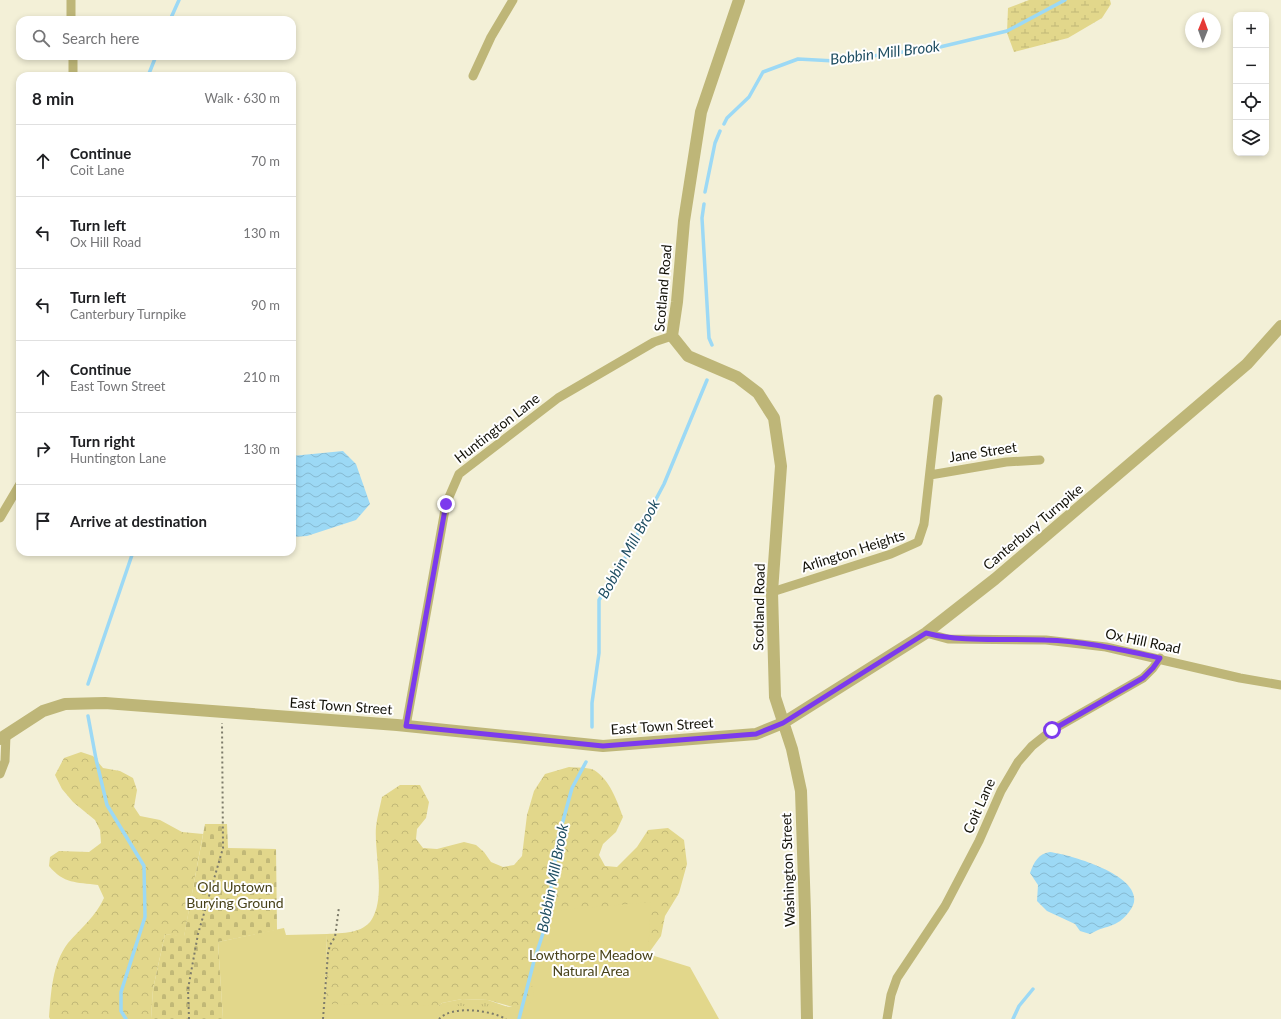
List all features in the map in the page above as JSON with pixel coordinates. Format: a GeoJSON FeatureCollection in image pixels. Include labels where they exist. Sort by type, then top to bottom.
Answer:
{"type":"FeatureCollection","features":[{"type":"Feature","properties":{"kind":"street"},"geometry":{"type":"LineString","coordinates":[[71,0],[71,16]]}},
{"type":"Feature","properties":{"kind":"street"},"geometry":{"type":"LineString","coordinates":[[473,76],[491,37],[513,0]]}},
{"type":"Feature","properties":{"kind":"street","name":"Scotland Road"},"geometry":{"type":"LineString","coordinates":[[739,0],[702,112],[684,221],[677,302],[672,336],[688,356],[737,377],[758,393],[774,418],[781,466],[772,592],[775,697],[783,723]]}},
{"type":"Feature","properties":{"kind":"street"},"geometry":{"type":"LineString","coordinates":[[72,60],[73,72]]}},
{"type":"Feature","properties":{"kind":"street","name":"Canterbury Turnpike"},"geometry":{"type":"LineString","coordinates":[[783,723],[926,633],[995,580],[1247,364],[1281,326]]}},
{"type":"Feature","properties":{"kind":"street","name":"Huntington Lane"},"geometry":{"type":"LineString","coordinates":[[406,726],[446,504],[459,474],[558,398],[654,342],[672,336]]}},
{"type":"Feature","properties":{"kind":"street","name":"Arlington Heights"},"geometry":{"type":"LineString","coordinates":[[772,592],[891,554],[917,543],[923,529],[938,399]]}},
{"type":"Feature","properties":{"kind":"street","name":"Jane Street"},"geometry":{"type":"LineString","coordinates":[[930,475],[1006,462],[1040,460]]}},
{"type":"Feature","properties":{"kind":"street"},"geometry":{"type":"LineString","coordinates":[[0,518],[16,491]]}},
{"type":"Feature","properties":{"kind":"street","name":"Ox Hill Road"},"geometry":{"type":"LineString","coordinates":[[926,633],[948,639],[1046,640],[1106,647],[1160,658],[1240,678],[1281,685]]}},
{"type":"Feature","properties":{"kind":"street","name":"Coit Lane"},"geometry":{"type":"LineString","coordinates":[[887,1019],[891,995],[897,978],[945,906],[979,841],[1007,778],[1018,762],[1037,741],[1052,730],[1143,678],[1160,658]]}},
{"type":"Feature","properties":{"kind":"street","name":"East Town Street"},"geometry":{"type":"LineString","coordinates":[[3,737],[43,711],[65,704],[105,703],[406,726],[603,746],[756,734],[783,723]]}},
{"type":"Feature","properties":{"kind":"street","name":"Washington Street"},"geometry":{"type":"LineString","coordinates":[[783,723],[792,749],[801,791],[807,1019]]}},
{"type":"Feature","properties":{"kind":"street"},"geometry":{"type":"LineString","coordinates":[[0,774],[5,761],[3,737]]}},
{"type":"Feature","properties":{"kind":"path"},"geometry":{"type":"LineString","coordinates":[[189,1019],[188,989],[198,934],[223,848],[223,712]]}},
{"type":"Feature","properties":{"kind":"path"},"geometry":{"type":"LineString","coordinates":[[324,1019],[328,954],[330,945],[335,937],[339,907]]}},
{"type":"Feature","properties":{"kind":"path"},"geometry":{"type":"LineString","coordinates":[[439,1019],[444,1013],[458,1010],[487,1012],[497,1014],[506,1019]]}},
{"type":"Feature","properties":{"kind":"green space"},"geometry":{"type":"Polygon","coordinates":[[[1029,0],[1110,0],[1111,4],[1102,18],[1068,38],[1014,52],[1007,33],[1008,8],[1029,0]]]}},
{"type":"Feature","properties":{"kind":"green space"},"geometry":{"type":"Polygon","coordinates":[[[81,752],[93,756],[103,768],[120,771],[133,778],[137,790],[134,807],[140,816],[160,820],[182,832],[203,834],[184,937],[165,934],[153,989],[151,1019],[50,1019],[49,1017],[55,969],[63,951],[68,943],[93,916],[104,898],[98,885],[65,879],[49,866],[50,857],[59,851],[89,852],[101,843],[100,830],[95,820],[73,802],[62,789],[55,775],[64,758],[81,752]]]}},
{"type":"Feature","properties":{"kind":"green space"},"geometry":{"type":"Polygon","coordinates":[[[569,767],[591,769],[600,774],[609,785],[623,817],[616,832],[603,844],[599,855],[605,866],[617,867],[637,847],[648,830],[668,828],[684,840],[687,864],[679,893],[665,916],[661,936],[648,954],[537,1014],[488,1000],[462,999],[442,1003],[430,1013],[417,1019],[325,1004],[327,934],[352,932],[363,928],[372,919],[376,909],[379,886],[376,827],[382,797],[400,785],[420,785],[429,802],[426,818],[417,829],[416,839],[423,848],[437,849],[464,842],[476,845],[484,852],[491,862],[503,867],[514,865],[522,856],[527,815],[534,791],[545,774],[569,767]]]}},
{"type":"Feature","properties":{"kind":"green space","name":"Old Uptown Burying Ground"},"geometry":{"type":"Polygon","coordinates":[[[205,824],[227,824],[228,848],[276,849],[277,930],[218,942],[223,1019],[151,1019],[153,989],[165,934],[184,936],[205,824]]]}},
{"type":"Feature","properties":{"kind":"green space","name":"Lowthorpe Meadow Natural Area"},"geometry":{"type":"Polygon","coordinates":[[[651,902],[648,954],[690,967],[719,1019],[223,1019],[218,942],[284,928],[286,935],[327,934],[325,1004],[521,1007],[532,1002],[534,995],[527,961],[529,950],[535,940],[541,912],[651,902]]]}},
{"type":"Feature","properties":{"kind":"green space"},"geometry":{"type":"Polygon","coordinates":[[[462,999],[488,1000],[511,1008],[517,1019],[417,1019],[430,1013],[442,1003],[462,999]]]}},
{"type":"Feature","properties":{"kind":"water"},"geometry":{"type":"Polygon","coordinates":[[[343,451],[356,464],[370,504],[356,520],[307,536],[296,537],[296,456],[343,451]]]}},
{"type":"Feature","properties":{"kind":"water"},"geometry":{"type":"Polygon","coordinates":[[[1050,852],[1092,864],[1122,879],[1131,889],[1134,900],[1129,912],[1111,926],[1097,930],[1090,934],[1080,931],[1075,924],[1047,911],[1037,901],[1038,885],[1030,873],[1037,859],[1050,852]]]}},
{"type":"Feature","properties":{"kind":"waterway"},"geometry":{"type":"LineString","coordinates":[[172,16],[179,0]]}},
{"type":"Feature","properties":{"kind":"waterway","name":"Bobbin Mill Brook"},"geometry":{"type":"LineString","coordinates":[[724,124],[727,118],[749,97],[763,72],[798,59],[835,61],[940,47],[1007,31],[1065,0]]}},
{"type":"Feature","properties":{"kind":"waterway"},"geometry":{"type":"LineString","coordinates":[[150,72],[154,60]]}},
{"type":"Feature","properties":{"kind":"waterway","name":"Bobbin Mill Brook"},"geometry":{"type":"LineString","coordinates":[[705,192],[715,143],[720,131]]}},
{"type":"Feature","properties":{"kind":"waterway","name":"Bobbin Mill Brook"},"geometry":{"type":"LineString","coordinates":[[704,204],[702,218],[709,338],[712,345]]}},
{"type":"Feature","properties":{"kind":"waterway","name":"Bobbin Mill Brook"},"geometry":{"type":"LineString","coordinates":[[592,727],[592,703],[599,653],[599,600],[619,569],[664,484],[707,380]]}},
{"type":"Feature","properties":{"kind":"waterway"},"geometry":{"type":"LineString","coordinates":[[88,684],[132,556]]}},
{"type":"Feature","properties":{"kind":"waterway"},"geometry":{"type":"LineString","coordinates":[[88,716],[107,805],[144,866],[145,917],[121,992],[121,1011],[126,1019]]}},
{"type":"Feature","properties":{"kind":"waterway","name":"Bobbin Mill Brook"},"geometry":{"type":"LineString","coordinates":[[519,1019],[534,961],[546,924],[558,839],[572,788],[586,762]]}},
{"type":"Feature","properties":{"kind":"waterway"},"geometry":{"type":"LineString","coordinates":[[1013,1019],[1019,1006],[1033,989]]}},
{"type":"Feature","properties":{"kind":"route"},"geometry":{"type":"LineString","coordinates":[[446,504],[406,726],[603,746],[637,742],[756,734],[783,723],[926,633],[948,639],[1046,640],[1106,647],[1160,658],[1150,672],[1143,678],[1052,730]]}}]}
